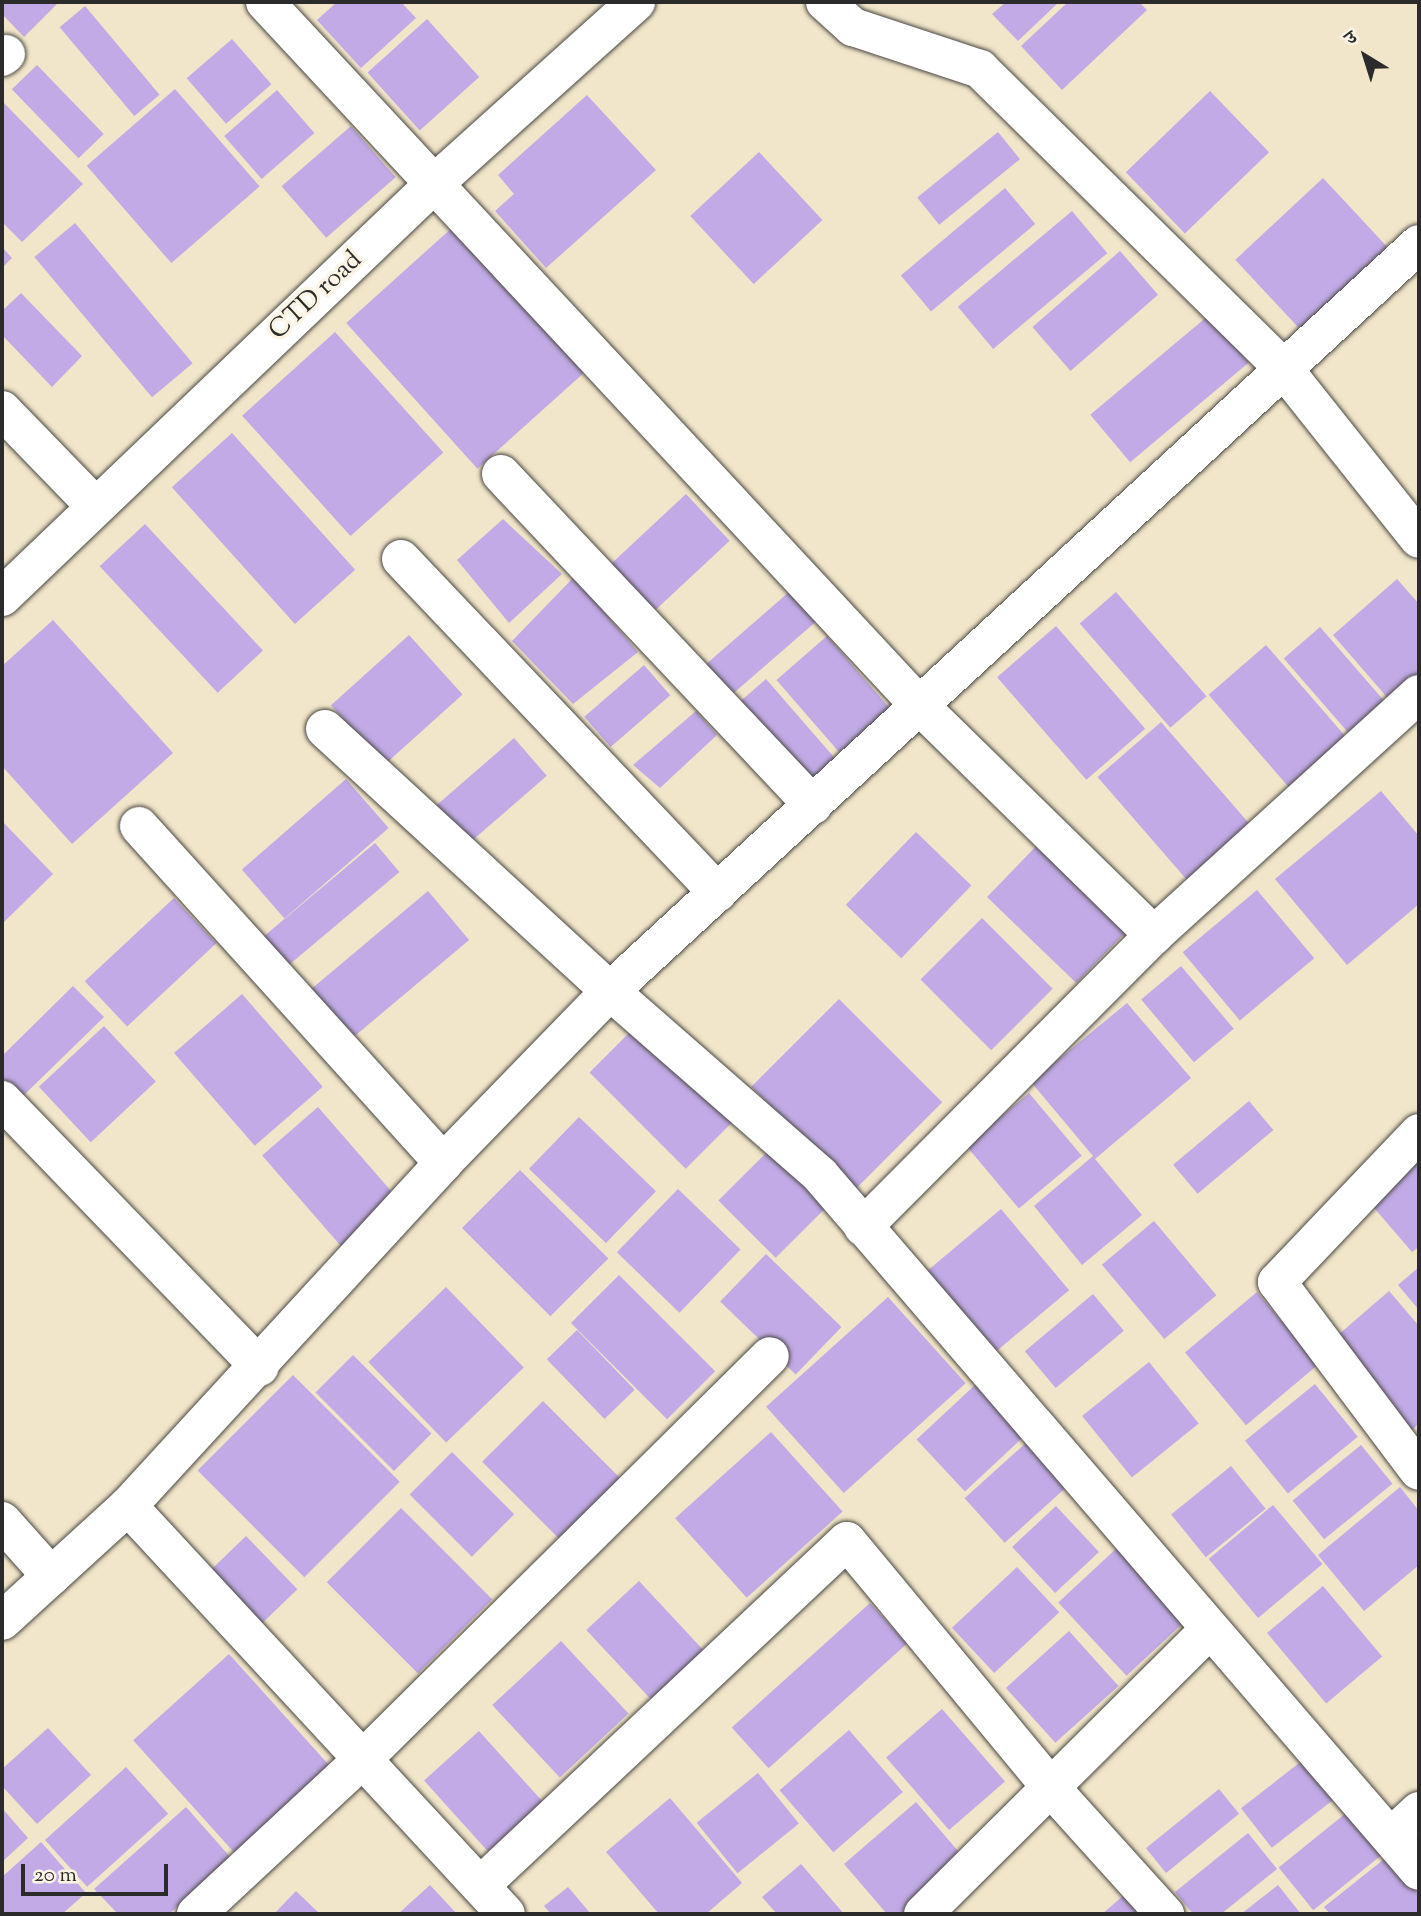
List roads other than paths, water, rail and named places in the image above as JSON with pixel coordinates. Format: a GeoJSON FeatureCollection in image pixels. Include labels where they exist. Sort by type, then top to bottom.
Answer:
{"type":"FeatureCollection","features":[{"type":"Feature","properties":{"kind":"street"},"geometry":{"type":"LineString","coordinates":[[265,2],[919,705],[1154,935]]}},
{"type":"Feature","properties":{"kind":"street","name":"CTD road"},"geometry":{"type":"LineString","coordinates":[[2,597],[94,505],[434,184],[636,2]]}},
{"type":"Feature","properties":{"kind":"street"},"geometry":{"type":"LineString","coordinates":[[825,2],[853,27],[980,69],[1283,368],[1419,539]]}},
{"type":"Feature","properties":{"kind":"street"},"geometry":{"type":"LineString","coordinates":[[2,1621],[128,1506],[260,1367],[443,1163],[610,991],[1419,244]]}},
{"type":"Feature","properties":{"kind":"street"},"geometry":{"type":"LineString","coordinates":[[2,410],[94,505]]}},
{"type":"Feature","properties":{"kind":"street"},"geometry":{"type":"LineString","coordinates":[[501,474],[813,805]]}},
{"type":"Feature","properties":{"kind":"street"},"geometry":{"type":"LineString","coordinates":[[401,559],[718,893]]}},
{"type":"Feature","properties":{"kind":"street"},"geometry":{"type":"LineString","coordinates":[[863,1227],[1154,935],[1419,694]]}},
{"type":"Feature","properties":{"kind":"street"},"geometry":{"type":"LineString","coordinates":[[325,729],[610,991],[820,1175],[1419,1871]]}},
{"type":"Feature","properties":{"kind":"street"},"geometry":{"type":"LineString","coordinates":[[139,826],[443,1163]]}},
{"type":"Feature","properties":{"kind":"street"},"geometry":{"type":"LineString","coordinates":[[2,1100],[260,1367]]}},
{"type":"Feature","properties":{"kind":"street"},"geometry":{"type":"LineString","coordinates":[[1412,1449],[1277,1282],[1419,1133]]}},
{"type":"Feature","properties":{"kind":"street"},"geometry":{"type":"LineString","coordinates":[[197,1914],[364,1758],[770,1356]]}},
{"type":"Feature","properties":{"kind":"street"},"geometry":{"type":"LineString","coordinates":[[128,1506],[506,1914]]}},
{"type":"Feature","properties":{"kind":"street"},"geometry":{"type":"LineString","coordinates":[[2,1521],[51,1576]]}},
{"type":"Feature","properties":{"kind":"street"},"geometry":{"type":"LineString","coordinates":[[481,1885],[847,1541],[1052,1789],[1165,1914]]}},
{"type":"Feature","properties":{"kind":"street"},"geometry":{"type":"LineString","coordinates":[[923,1914],[1052,1789],[1209,1630]]}},
{"type":"Feature","properties":{"kind":"street"},"geometry":{"type":"LineString","coordinates":[[1391,1837],[1419,1811]]}}]}
